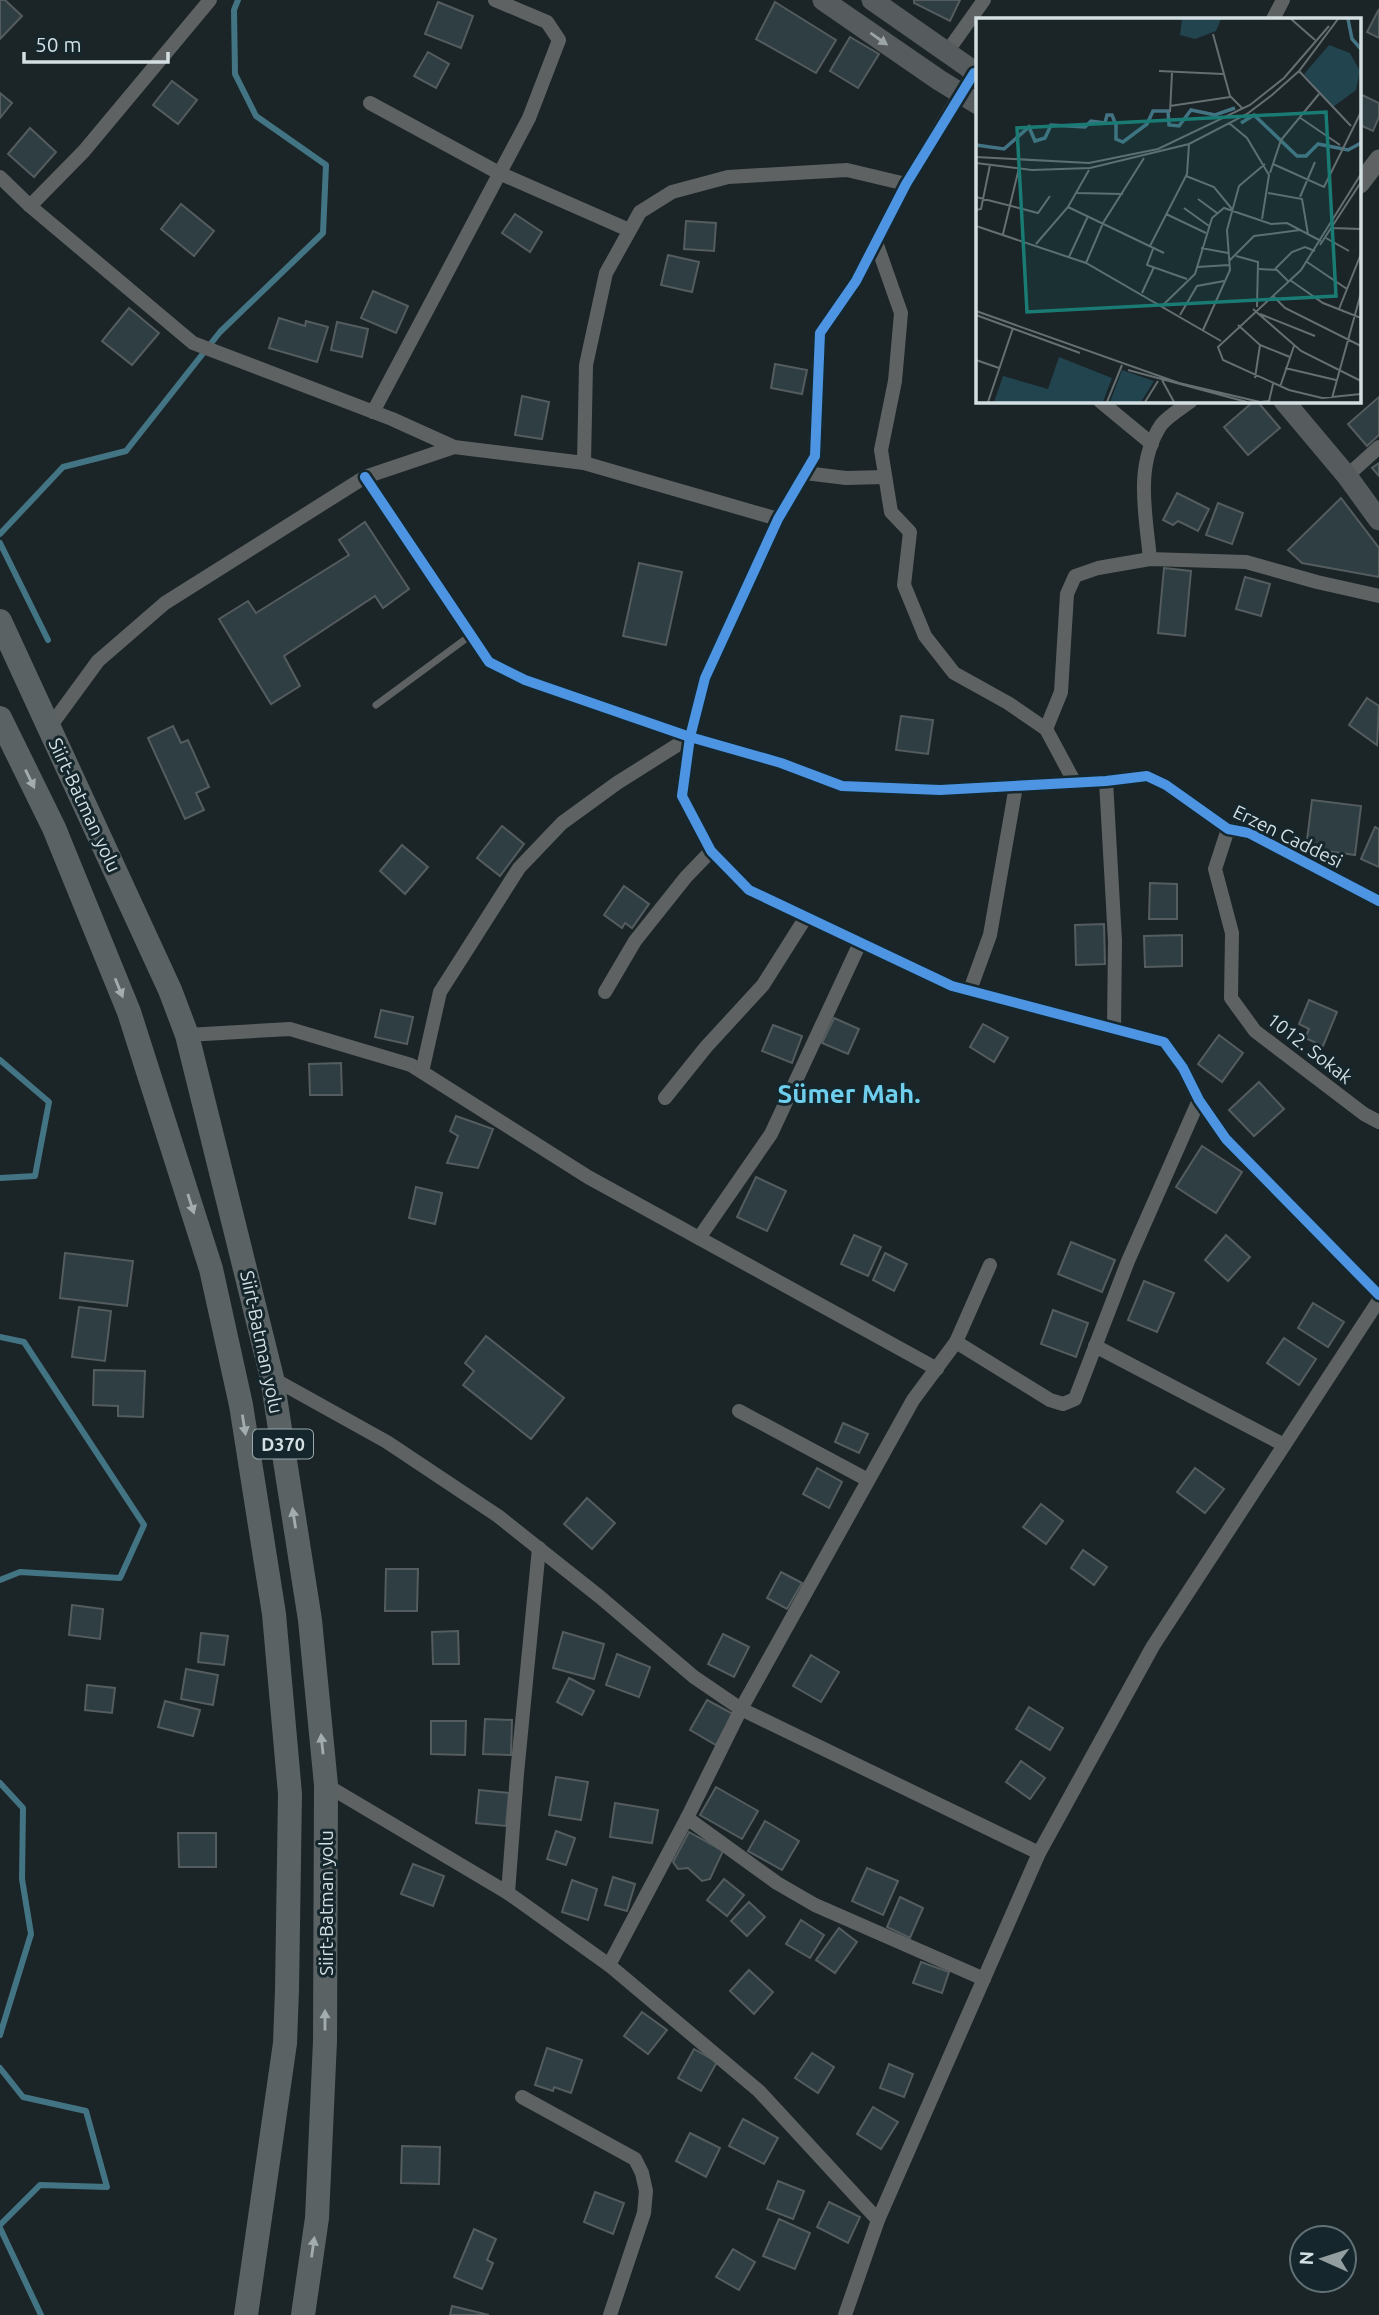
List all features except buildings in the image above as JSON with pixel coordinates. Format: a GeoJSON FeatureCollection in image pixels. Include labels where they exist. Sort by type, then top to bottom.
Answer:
{"type":"FeatureCollection","features":[{"type":"Feature","properties":{"kind":"highway","name":"Siirt-Batman yolu"},"geometry":{"type":"LineString","coordinates":[[0,621],[170,990],[187,1035],[272,1378],[310,1620],[326,1785],[325,2055],[317,2218],[303,2315]]}},
{"type":"Feature","properties":{"kind":"highway","name":"Siirt-Batman yolu"},"geometry":{"type":"LineString","coordinates":[[0,718],[54,828],[129,1012],[211,1269],[241,1405],[274,1614],[290,1794],[287,2003],[285,2043],[246,2315]]}},
{"type":"Feature","properties":{"kind":"main road"},"geometry":{"type":"LineString","coordinates":[[823,0],[969,99]]}},
{"type":"Feature","properties":{"kind":"main road"},"geometry":{"type":"LineString","coordinates":[[873,0],[976,76]]}},
{"type":"Feature","properties":{"kind":"main road"},"geometry":{"type":"LineString","coordinates":[[1285,402],[1347,476],[1379,520]]}},
{"type":"Feature","properties":{"kind":"street"},"geometry":{"type":"LineString","coordinates":[[30,206],[84,150],[210,0]]}},
{"type":"Feature","properties":{"kind":"street"},"geometry":{"type":"LineString","coordinates":[[373,412],[528,118],[559,40],[547,22],[495,0]]}},
{"type":"Feature","properties":{"kind":"street"},"geometry":{"type":"LineString","coordinates":[[947,52],[984,0]]}},
{"type":"Feature","properties":{"kind":"street"},"geometry":{"type":"LineString","coordinates":[[1274,18],[1283,0]]}},
{"type":"Feature","properties":{"kind":"street"},"geometry":{"type":"LineString","coordinates":[[845,2315],[878,2220],[1039,1853],[1153,1646],[1379,1297],[1226,1139],[1164,1042],[952,986],[750,890],[711,851],[682,796],[690,737],[705,678],[778,519],[814,456],[820,333],[856,281],[906,184],[969,99],[976,76]]}},
{"type":"Feature","properties":{"kind":"street"},"geometry":{"type":"LineString","coordinates":[[370,103],[499,173],[629,230]]}},
{"type":"Feature","properties":{"kind":"street"},"geometry":{"type":"LineString","coordinates":[[1362,181],[1379,159]]}},
{"type":"Feature","properties":{"kind":"street"},"geometry":{"type":"LineString","coordinates":[[584,463],[586,365],[606,273],[640,212],[672,192],[727,177],[847,170],[906,184]]}},
{"type":"Feature","properties":{"kind":"street"},"geometry":{"type":"LineString","coordinates":[[0,177],[30,206],[192,343],[373,412],[454,447],[584,463],[778,519]]}},
{"type":"Feature","properties":{"kind":"street"},"geometry":{"type":"LineString","coordinates":[[876,242],[901,313],[895,381],[881,450],[891,512],[909,532],[904,585],[925,636],[954,673],[1008,703],[1046,729],[1075,783]]}},
{"type":"Feature","properties":{"kind":"street"},"geometry":{"type":"LineString","coordinates":[[1101,402],[1152,444]]}},
{"type":"Feature","properties":{"kind":"street"},"geometry":{"type":"LineString","coordinates":[[1150,559],[1142,483],[1148,454],[1162,424],[1190,402]]}},
{"type":"Feature","properties":{"kind":"street"},"geometry":{"type":"LineString","coordinates":[[49,728],[98,661],[165,603],[365,477],[454,447]]}},
{"type":"Feature","properties":{"kind":"street"},"geometry":{"type":"LineString","coordinates":[[1347,476],[1379,447]]}},
{"type":"Feature","properties":{"kind":"street"},"geometry":{"type":"LineString","coordinates":[[805,473],[846,478],[885,477]]}},
{"type":"Feature","properties":{"kind":"street","name":"Erzen Caddesi"},"geometry":{"type":"LineString","coordinates":[[365,477],[489,662],[525,680],[690,737],[781,763],[842,786],[940,790],[1106,781],[1147,776],[1166,785],[1228,829],[1249,832],[1379,901]]}},
{"type":"Feature","properties":{"kind":"street"},"geometry":{"type":"LineString","coordinates":[[1046,729],[1061,692],[1067,594],[1075,576],[1098,568],[1150,559],[1246,562],[1379,596]]}},
{"type":"Feature","properties":{"kind":"street"},"geometry":{"type":"LineString","coordinates":[[422,1072],[440,992],[519,868],[562,823],[617,783],[690,737]]}},
{"type":"Feature","properties":{"kind":"street"},"geometry":{"type":"LineString","coordinates":[[1106,781],[1115,941],[1114,1029]]}},
{"type":"Feature","properties":{"kind":"street"},"geometry":{"type":"LineString","coordinates":[[970,990],[990,935],[1016,786]]}},
{"type":"Feature","properties":{"kind":"street","name":"1012. Sokak"},"geometry":{"type":"LineString","coordinates":[[1228,829],[1215,869],[1231,933],[1231,998],[1255,1031],[1364,1114],[1379,1122]]}},
{"type":"Feature","properties":{"kind":"street"},"geometry":{"type":"LineString","coordinates":[[605,992],[635,941],[686,877],[711,851]]}},
{"type":"Feature","properties":{"kind":"street"},"geometry":{"type":"LineString","coordinates":[[665,1098],[706,1047],[763,985],[806,917]]}},
{"type":"Feature","properties":{"kind":"street"},"geometry":{"type":"LineString","coordinates":[[699,1238],[771,1134],[860,943]]}},
{"type":"Feature","properties":{"kind":"street"},"geometry":{"type":"LineString","coordinates":[[187,1035],[289,1029],[411,1065],[588,1177],[937,1368]]}},
{"type":"Feature","properties":{"kind":"street"},"geometry":{"type":"LineString","coordinates":[[956,1342],[1050,1400],[1063,1404],[1075,1399],[1128,1261],[1199,1100]]}},
{"type":"Feature","properties":{"kind":"street"},"geometry":{"type":"LineString","coordinates":[[609,1965],[741,1709],[868,1480],[913,1400],[956,1342],[990,1265]]}},
{"type":"Feature","properties":{"kind":"street"},"geometry":{"type":"LineString","coordinates":[[1095,1346],[1284,1445]]}},
{"type":"Feature","properties":{"kind":"street"},"geometry":{"type":"LineString","coordinates":[[272,1378],[387,1442],[498,1516],[600,1597],[694,1677],[741,1709],[1039,1853]]}},
{"type":"Feature","properties":{"kind":"street"},"geometry":{"type":"LineString","coordinates":[[739,1411],[868,1480]]}},
{"type":"Feature","properties":{"kind":"street"},"geometry":{"type":"LineString","coordinates":[[508,1893],[539,1548]]}},
{"type":"Feature","properties":{"kind":"street"},"geometry":{"type":"LineString","coordinates":[[326,1785],[508,1893],[609,1965],[759,2091],[878,2220]]}},
{"type":"Feature","properties":{"kind":"street"},"geometry":{"type":"LineString","coordinates":[[687,1818],[777,1883],[816,1905],[984,1979]]}},
{"type":"Feature","properties":{"kind":"street"},"geometry":{"type":"LineString","coordinates":[[522,2097],[635,2159],[642,2173],[646,2191],[644,2213],[625,2263],[610,2315]]}},
{"type":"Feature","properties":{"kind":"lane"},"geometry":{"type":"LineString","coordinates":[[376,705],[471,635]]}},
{"type":"Feature","properties":{"kind":"waterway"},"geometry":{"type":"LineString","coordinates":[[0,534],[63,467],[126,451],[220,332],[323,233],[326,165],[256,116],[235,74],[234,10],[238,0]]}},
{"type":"Feature","properties":{"kind":"waterway"},"geometry":{"type":"LineString","coordinates":[[0,543],[48,640]]}},
{"type":"Feature","properties":{"kind":"waterway"},"geometry":{"type":"LineString","coordinates":[[0,1060],[49,1102],[35,1176],[0,1178]]}},
{"type":"Feature","properties":{"kind":"waterway"},"geometry":{"type":"LineString","coordinates":[[0,1337],[24,1342],[144,1525],[120,1578],[20,1572],[0,1580]]}},
{"type":"Feature","properties":{"kind":"waterway"},"geometry":{"type":"LineString","coordinates":[[0,1783],[23,1808],[22,1879],[31,1934],[0,2035]]}},
{"type":"Feature","properties":{"kind":"waterway"},"geometry":{"type":"LineString","coordinates":[[0,2068],[23,2097],[86,2111],[107,2187],[40,2185],[0,2225]]}},
{"type":"Feature","properties":{"kind":"waterway"},"geometry":{"type":"LineString","coordinates":[[0,2228],[41,2315]]}},
{"type":"Feature","properties":{"kind":"cycle path"},"geometry":{"type":"LineString","coordinates":[[974,73],[906,184],[856,281],[820,333],[815,456],[778,519],[705,678],[690,737],[682,796],[711,851],[749,890],[952,986],[1164,1042],[1226,1139],[1379,1295]]}},
{"type":"Feature","properties":{"kind":"cycle path"},"geometry":{"type":"LineString","coordinates":[[365,477],[489,662],[525,680],[690,737],[781,763],[842,786],[940,790],[1106,781],[1147,776],[1166,785],[1228,829],[1249,833],[1379,901]]}},
{"type":"Feature","properties":{"kind":"district","name":"Sümer Mah."},"geometry":{"type":"Point","coordinates":[849,1093]}}]}
